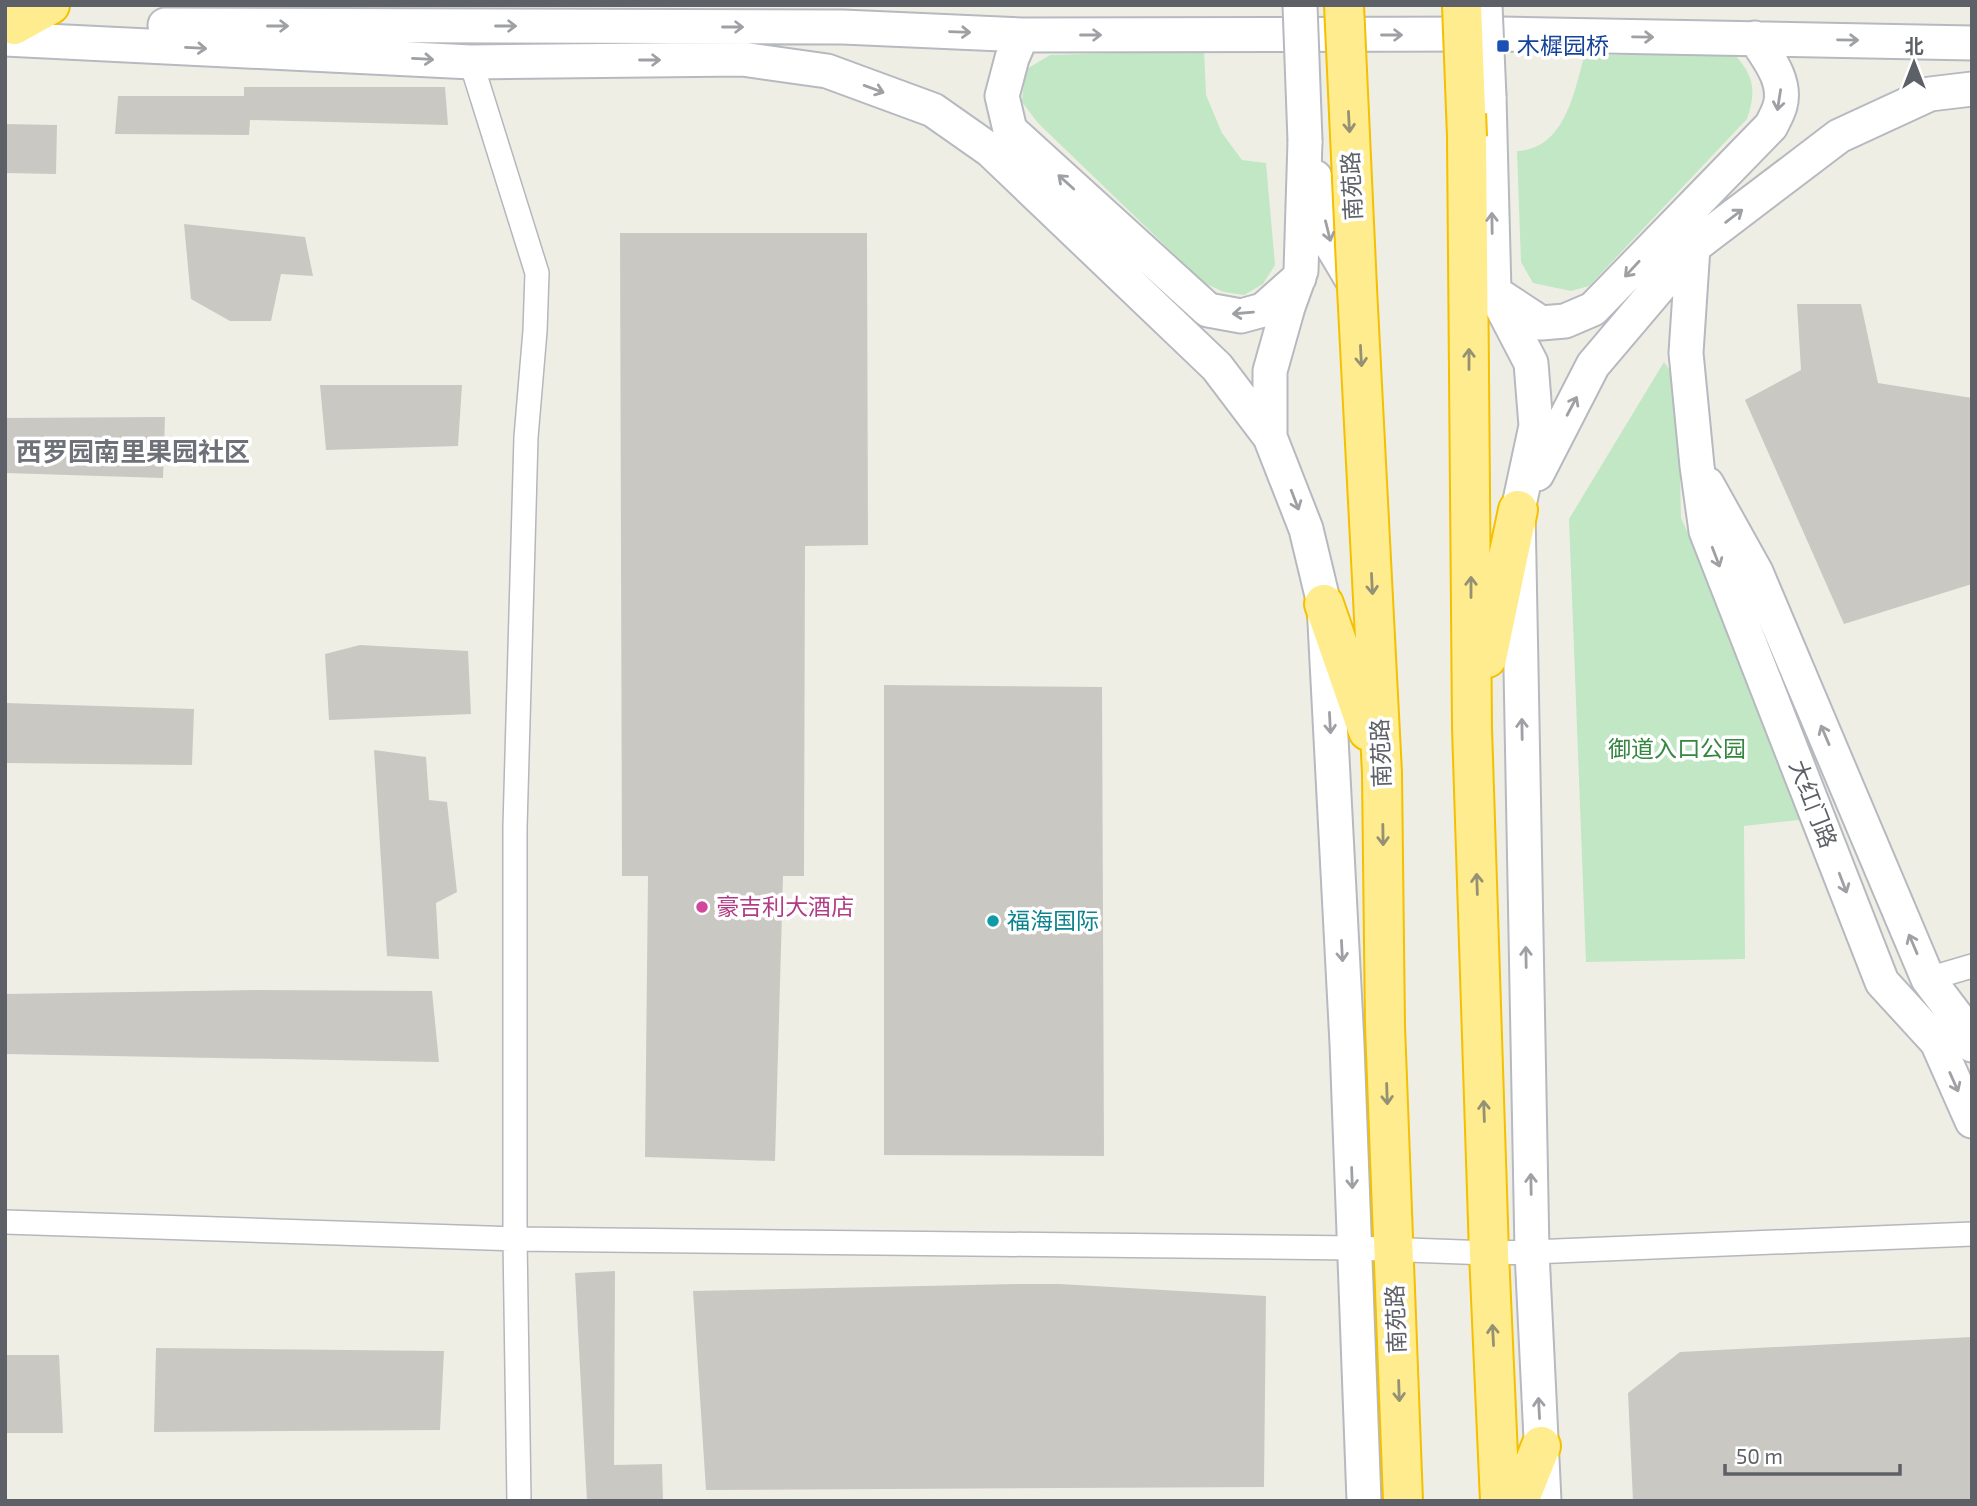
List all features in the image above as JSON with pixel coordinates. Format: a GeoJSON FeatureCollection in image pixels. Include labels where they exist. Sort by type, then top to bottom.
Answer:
{"type":"FeatureCollection","features":[{"type":"Feature","properties":{"kind":"highway"},"geometry":{"type":"LineString","coordinates":[[8,30],[50,5]]}},
{"type":"Feature","properties":{"kind":"highway","name":"南苑路"},"geometry":{"type":"LineString","coordinates":[[1344,5],[1382,773],[1385,1026],[1403,1501]]}},
{"type":"Feature","properties":{"kind":"highway"},"geometry":{"type":"LineString","coordinates":[[1462,5],[1467,136],[1472,728],[1500,1501]]}},
{"type":"Feature","properties":{"kind":"highway"},"geometry":{"type":"LineString","coordinates":[[1472,728],[1518,510]]}},
{"type":"Feature","properties":{"kind":"highway"},"geometry":{"type":"LineString","coordinates":[[1324,604],[1382,773]]}},
{"type":"Feature","properties":{"kind":"highway"},"geometry":{"type":"LineString","coordinates":[[1519,1501],[1541,1446]]}},
{"type":"Feature","properties":{"kind":"street","name":"南苑路"},"geometry":{"type":"LineString","coordinates":[[1300,5],[1305,141]]}},
{"type":"Feature","properties":{"kind":"street"},"geometry":{"type":"LineString","coordinates":[[1485,5],[1494,292],[1531,363],[1536,426],[1518,510],[1532,1252],[1544,1501]]}},
{"type":"Feature","properties":{"kind":"street"},"geometry":{"type":"LineString","coordinates":[[8,30],[829,27],[1023,35],[1502,34],[1972,43]]}},
{"type":"Feature","properties":{"kind":"street"},"geometry":{"type":"LineString","coordinates":[[8,30],[471,62],[742,59],[827,71],[933,110],[990,150],[1217,367],[1270,437],[1306,529],[1324,604],[1347,1044],[1364,1501]]}},
{"type":"Feature","properties":{"kind":"street"},"geometry":{"type":"LineString","coordinates":[[1023,35],[1012,58],[1002,96],[1010,130],[1208,310],[1241,316],[1263,310],[1299,278]]}},
{"type":"Feature","properties":{"kind":"street"},"geometry":{"type":"LineString","coordinates":[[1494,292],[1541,323],[1565,321],[1593,309],[1771,126],[1780,105],[1782,90],[1774,68],[1755,38]]}},
{"type":"Feature","properties":{"kind":"street"},"geometry":{"type":"LineString","coordinates":[[471,62],[537,273],[536,331],[526,437],[515,827],[515,1239],[519,1501]]}},
{"type":"Feature","properties":{"kind":"street"},"geometry":{"type":"LineString","coordinates":[[1518,510],[1593,365],[1692,247],[1839,136],[1930,94],[1972,89]]}},
{"type":"Feature","properties":{"kind":"street"},"geometry":{"type":"LineString","coordinates":[[1270,437],[1270,371],[1301,271],[1305,141]]}},
{"type":"Feature","properties":{"kind":"street"},"geometry":{"type":"LineString","coordinates":[[1305,141],[1332,246],[1357,288]]}},
{"type":"Feature","properties":{"kind":"street","name":"大红门路"},"geometry":{"type":"LineString","coordinates":[[1692,247],[1686,353],[1706,531],[1882,982],[1937,1042],[1972,1121]]}},
{"type":"Feature","properties":{"kind":"street","name":"大红门路"},"geometry":{"type":"LineString","coordinates":[[1697,466],[1756,572],[1928,979],[1963,1025],[1972,1045]]}},
{"type":"Feature","properties":{"kind":"street"},"geometry":{"type":"LineString","coordinates":[[1928,979],[1972,966]]}},
{"type":"Feature","properties":{"kind":"street"},"geometry":{"type":"LineString","coordinates":[[5,1223],[515,1239],[1355,1248],[1489,1253],[1972,1234]]}},
{"type":"Feature","properties":{"kind":"green space"},"geometry":{"type":"Polygon","coordinates":[[[1204,50],[1206,95],[1222,133],[1242,160],[1266,163],[1275,265],[1263,284],[1244,295],[1224,292],[1204,283],[1038,123],[1022,102],[1025,70],[1050,55],[1204,50]]]}},
{"type":"Feature","properties":{"kind":"green space"},"geometry":{"type":"Polygon","coordinates":[[[1581,55],[1735,55],[1750,78],[1752,101],[1747,119],[1589,286],[1571,291],[1533,283],[1521,262],[1517,151],[1533,148],[1545,141],[1564,119],[1583,61],[1581,55]]]}},
{"type":"Feature","properties":{"kind":"green space","name":"御道入口公园"},"geometry":{"type":"Polygon","coordinates":[[[1664,362],[1678,382],[1681,518],[1817,818],[1744,826],[1745,959],[1586,962],[1569,519],[1664,362]]]}},
{"type":"Feature","properties":{"kind":"building"},"geometry":{"type":"Polygon","coordinates":[[[244,87],[445,87],[448,125],[250,120],[249,135],[115,134],[118,96],[244,96],[244,87]]]}},
{"type":"Feature","properties":{"kind":"building"},"geometry":{"type":"Polygon","coordinates":[[[5,124],[57,125],[56,174],[5,173],[5,124]]]}},
{"type":"Feature","properties":{"kind":"building"},"geometry":{"type":"Polygon","coordinates":[[[184,224],[305,237],[313,276],[281,274],[271,321],[230,321],[191,299],[184,224]]]}},
{"type":"Feature","properties":{"kind":"building"},"geometry":{"type":"Polygon","coordinates":[[[620,233],[867,233],[868,545],[805,546],[804,876],[783,876],[775,1161],[645,1157],[648,876],[622,876],[620,233]]]}},
{"type":"Feature","properties":{"kind":"building"},"geometry":{"type":"Polygon","coordinates":[[[1797,304],[1861,304],[1878,383],[1972,398],[1972,584],[1844,624],[1745,400],[1801,370],[1797,304]]]}},
{"type":"Feature","properties":{"kind":"building"},"geometry":{"type":"Polygon","coordinates":[[[320,385],[462,385],[458,446],[326,450],[320,385]]]}},
{"type":"Feature","properties":{"kind":"building"},"geometry":{"type":"Polygon","coordinates":[[[165,417],[163,478],[5,473],[5,418],[165,417]]]}},
{"type":"Feature","properties":{"kind":"building"},"geometry":{"type":"Polygon","coordinates":[[[360,645],[468,651],[471,714],[329,720],[325,654],[360,645]]]}},
{"type":"Feature","properties":{"kind":"building","name":"福海国际"},"geometry":{"type":"Polygon","coordinates":[[[884,685],[1102,687],[1104,1156],[884,1155],[884,685]]]}},
{"type":"Feature","properties":{"kind":"building"},"geometry":{"type":"Polygon","coordinates":[[[5,703],[194,709],[192,765],[5,763],[5,703]]]}},
{"type":"Feature","properties":{"kind":"building"},"geometry":{"type":"Polygon","coordinates":[[[374,750],[426,757],[429,800],[447,802],[457,892],[436,903],[439,959],[387,956],[374,750]]]}},
{"type":"Feature","properties":{"kind":"building"},"geometry":{"type":"Polygon","coordinates":[[[258,990],[432,991],[439,1062],[5,1054],[5,994],[258,990]]]}},
{"type":"Feature","properties":{"kind":"building"},"geometry":{"type":"Polygon","coordinates":[[[615,1271],[614,1465],[662,1464],[663,1501],[587,1501],[575,1273],[615,1271]]]}},
{"type":"Feature","properties":{"kind":"building"},"geometry":{"type":"Polygon","coordinates":[[[1060,1284],[1266,1296],[1264,1487],[706,1490],[693,1291],[1060,1284]]]}},
{"type":"Feature","properties":{"kind":"building"},"geometry":{"type":"Polygon","coordinates":[[[1972,1337],[1972,1501],[1633,1501],[1628,1393],[1680,1352],[1972,1337]]]}},
{"type":"Feature","properties":{"kind":"building"},"geometry":{"type":"Polygon","coordinates":[[[156,1348],[444,1351],[440,1430],[154,1432],[156,1348]]]}},
{"type":"Feature","properties":{"kind":"building"},"geometry":{"type":"Polygon","coordinates":[[[5,1355],[59,1355],[63,1433],[5,1433],[5,1355]]]}},
{"type":"Feature","properties":{"kind":"place","name":"木樨园桥"},"geometry":{"type":"Point","coordinates":[1503,46]}},
{"type":"Feature","properties":{"kind":"place","name":"豪吉利大酒店"},"geometry":{"type":"Point","coordinates":[702,907]}},
{"type":"Feature","properties":{"kind":"place","name":"福海国际"},"geometry":{"type":"Point","coordinates":[993,921]}},
{"type":"Feature","properties":{"kind":"district","name":"西罗园南里果园社区"},"geometry":{"type":"Point","coordinates":[133,452]}}]}
